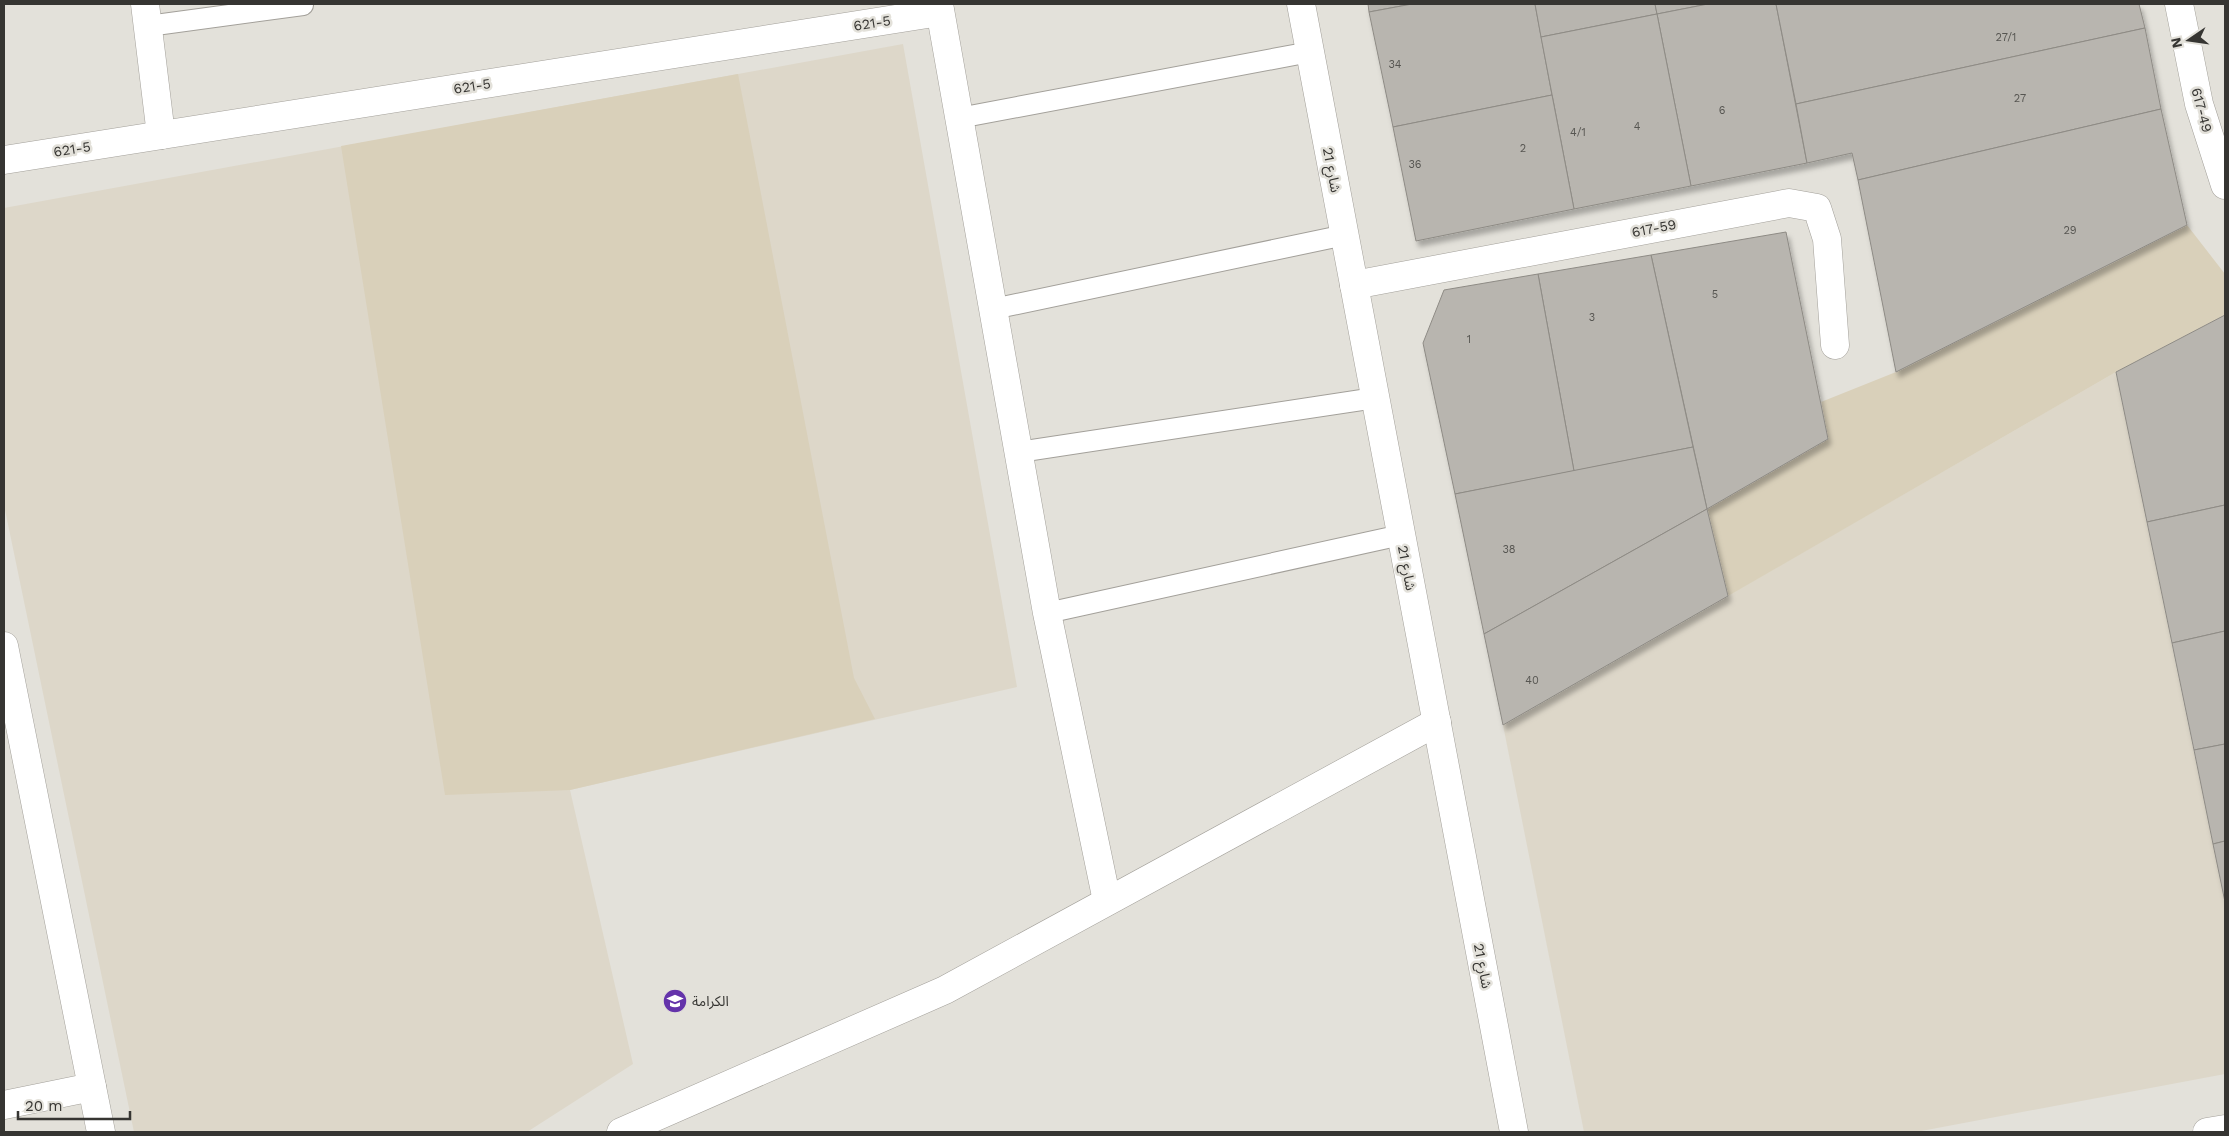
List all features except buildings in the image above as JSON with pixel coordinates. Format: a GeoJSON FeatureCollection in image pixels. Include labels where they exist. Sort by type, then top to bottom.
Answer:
{"type":"FeatureCollection","features":[{"type":"Feature","properties":{"kind":"street","name":"شارع 21"},"geometry":{"type":"LineString","coordinates":[[1301,4],[1514,1132]]}},
{"type":"Feature","properties":{"kind":"street","name":"617-49"},"geometry":{"type":"LineString","coordinates":[[2179,4],[2199,104],[2225,185]]}},
{"type":"Feature","properties":{"kind":"street"},"geometry":{"type":"LineString","coordinates":[[940,8],[1047,613],[1107,900]]}},
{"type":"Feature","properties":{"kind":"street","name":"621-5"},"geometry":{"type":"LineString","coordinates":[[4,160],[940,8]]}},
{"type":"Feature","properties":{"kind":"street"},"geometry":{"type":"LineString","coordinates":[[146,15],[161,135]]}},
{"type":"Feature","properties":{"kind":"street","name":"617-59"},"geometry":{"type":"LineString","coordinates":[[1354,285],[1788,202],[1817,208],[1826,239],[1835,345]]}},
{"type":"Feature","properties":{"kind":"street"},"geometry":{"type":"LineString","coordinates":[[4,646],[15,769],[92,1087],[101,1132]]}},
{"type":"Feature","properties":{"kind":"street"},"geometry":{"type":"LineString","coordinates":[[621,1132],[945,990],[1107,900],[1437,722]]}},
{"type":"Feature","properties":{"kind":"street"},"geometry":{"type":"LineString","coordinates":[[4,1105],[92,1087]]}},
{"type":"Feature","properties":{"kind":"street"},"geometry":{"type":"LineString","coordinates":[[2207,1132],[2225,1129]]}},
{"type":"Feature","properties":{"kind":"lane"},"geometry":{"type":"LineString","coordinates":[[146,15],[303,5]]}},
{"type":"Feature","properties":{"kind":"lane"},"geometry":{"type":"LineString","coordinates":[[959,118],[1310,52]]}},
{"type":"Feature","properties":{"kind":"lane"},"geometry":{"type":"LineString","coordinates":[[993,309],[1344,235]]}},
{"type":"Feature","properties":{"kind":"lane"},"geometry":{"type":"LineString","coordinates":[[1019,452],[1375,398]]}},
{"type":"Feature","properties":{"kind":"lane"},"geometry":{"type":"LineString","coordinates":[[1047,613],[1401,535]]}},
{"type":"Feature","properties":{"kind":"shaded area"},"geometry":{"type":"Polygon","coordinates":[[[903,44],[1017,687],[570,790],[633,1064],[527,1132],[134,1132],[4,505],[4,208],[903,44]]]}},
{"type":"Feature","properties":{"kind":"shaded area"},"geometry":{"type":"Polygon","coordinates":[[[738,74],[854,678],[875,719],[570,790],[445,795],[341,146],[738,74]]]}},
{"type":"Feature","properties":{"kind":"shaded area"},"geometry":{"type":"Polygon","coordinates":[[[2187,225],[2225,274],[2225,315],[2116,372],[1728,596],[1707,509],[1828,439],[1821,402],[1896,372],[2187,225]]]}},
{"type":"Feature","properties":{"kind":"shaded area"},"geometry":{"type":"Polygon","coordinates":[[[2116,372],[2225,903],[2225,1074],[1916,1132],[1584,1132],[1503,725],[2116,372]]]}},
{"type":"Feature","properties":{"kind":"place","name":"الكرامة"},"geometry":{"type":"Point","coordinates":[675,1001]}}]}
